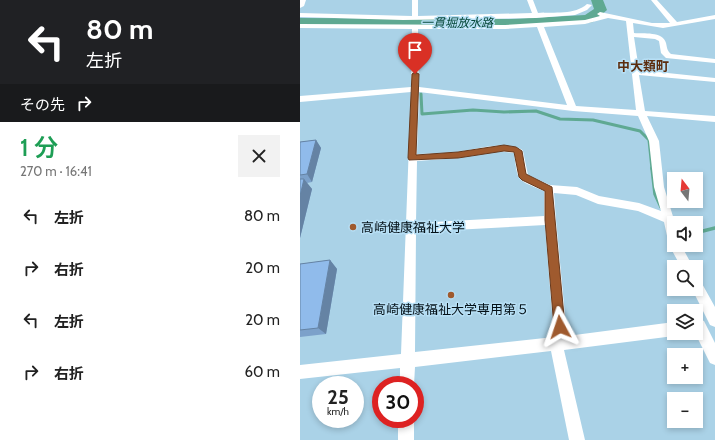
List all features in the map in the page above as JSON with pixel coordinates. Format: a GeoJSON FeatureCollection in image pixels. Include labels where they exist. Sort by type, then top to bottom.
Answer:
{"type":"FeatureCollection","features":[{"type":"Feature","properties":{"kind":"street"},"geometry":{"type":"LineString","coordinates":[[300,6],[302,0]]}},
{"type":"Feature","properties":{"kind":"street"},"geometry":{"type":"LineString","coordinates":[[407,376],[412,158],[416,90],[416,0]]}},
{"type":"Feature","properties":{"kind":"street"},"geometry":{"type":"LineString","coordinates":[[530,0],[536,16]]}},
{"type":"Feature","properties":{"kind":"street"},"geometry":{"type":"LineString","coordinates":[[654,0],[675,24]]}},
{"type":"Feature","properties":{"kind":"street"},"geometry":{"type":"LineString","coordinates":[[300,26],[536,16],[575,13],[588,9],[604,16],[652,25],[675,24],[715,17]]}},
{"type":"Feature","properties":{"kind":"street"},"geometry":{"type":"LineString","coordinates":[[300,15],[415,21],[540,25],[585,22],[604,16]]}},
{"type":"Feature","properties":{"kind":"street"},"geometry":{"type":"LineString","coordinates":[[629,21],[641,113],[654,140],[660,187],[669,216]]}},
{"type":"Feature","properties":{"kind":"street"},"geometry":{"type":"LineString","coordinates":[[540,25],[572,108]]}},
{"type":"Feature","properties":{"kind":"street"},"geometry":{"type":"LineString","coordinates":[[630,35],[657,37],[662,40],[665,53],[669,56],[715,61]]}},
{"type":"Feature","properties":{"kind":"street"},"geometry":{"type":"LineString","coordinates":[[635,72],[715,80]]}},
{"type":"Feature","properties":{"kind":"street"},"geometry":{"type":"LineString","coordinates":[[300,99],[416,90],[572,108],[715,119]]}},
{"type":"Feature","properties":{"kind":"street"},"geometry":{"type":"LineString","coordinates":[[412,158],[458,155],[504,148],[514,149],[518,151],[522,175],[524,178],[549,189],[578,191],[598,200],[639,207],[667,218]]}},
{"type":"Feature","properties":{"kind":"street"},"geometry":{"type":"LineString","coordinates":[[549,189],[559,343],[577,440]]}},
{"type":"Feature","properties":{"kind":"street"},"geometry":{"type":"LineString","coordinates":[[410,228],[550,220]]}},
{"type":"Feature","properties":{"kind":"street"},"geometry":{"type":"LineString","coordinates":[[702,296],[715,320]]}},
{"type":"Feature","properties":{"kind":"street"},"geometry":{"type":"LineString","coordinates":[[703,325],[715,324]]}},
{"type":"Feature","properties":{"kind":"street"},"geometry":{"type":"LineString","coordinates":[[300,372],[667,330]]}},
{"type":"Feature","properties":{"kind":"street"},"geometry":{"type":"LineString","coordinates":[[703,337],[715,358]]}},
{"type":"Feature","properties":{"kind":"street"},"geometry":{"type":"LineString","coordinates":[[406,428],[406,440]]}},
{"type":"Feature","properties":{"kind":"building"},"geometry":{"type":"Polygon","coordinates":[[[316,140],[307,174],[300,175],[300,142],[316,140]]]}},
{"type":"Feature","properties":{"kind":"building"},"geometry":{"type":"Polygon","coordinates":[[[300,179],[304,179],[300,196],[300,179]]]}},
{"type":"Feature","properties":{"kind":"building"},"geometry":{"type":"Polygon","coordinates":[[[330,260],[318,328],[300,330],[300,264],[330,260]]]}},
{"type":"Feature","properties":{"kind":"waterway","name":"一貫堀放水路"},"geometry":{"type":"LineString","coordinates":[[300,22],[510,23],[588,19],[601,10],[597,0]]}},
{"type":"Feature","properties":{"kind":"waterway"},"geometry":{"type":"LineString","coordinates":[[421,94],[422,114],[473,110],[504,112],[536,111],[560,119],[593,120],[640,131],[649,140],[652,169]]}},
{"type":"Feature","properties":{"kind":"waterway"},"geometry":{"type":"LineString","coordinates":[[652,168],[655,194],[661,207]]}},
{"type":"Feature","properties":{"kind":"waterway"},"geometry":{"type":"LineString","coordinates":[[703,231],[715,228]]}},
{"type":"Feature","properties":{"kind":"place","name":"高崎健康福祉大学"},"geometry":{"type":"Point","coordinates":[353,227]}},
{"type":"Feature","properties":{"kind":"place","name":"高崎健康福祉大学専用第５"},"geometry":{"type":"Point","coordinates":[451,295]}},
{"type":"Feature","properties":{"kind":"district","name":"中大類町"},"geometry":{"type":"Point","coordinates":[643,66]}},
{"type":"Feature","properties":{"kind":"route"},"geometry":{"type":"LineString","coordinates":[[415,74],[416,90],[412,158],[458,155],[504,148],[514,149],[518,151],[522,175],[524,178],[549,189],[550,220],[560,327]]}}]}
